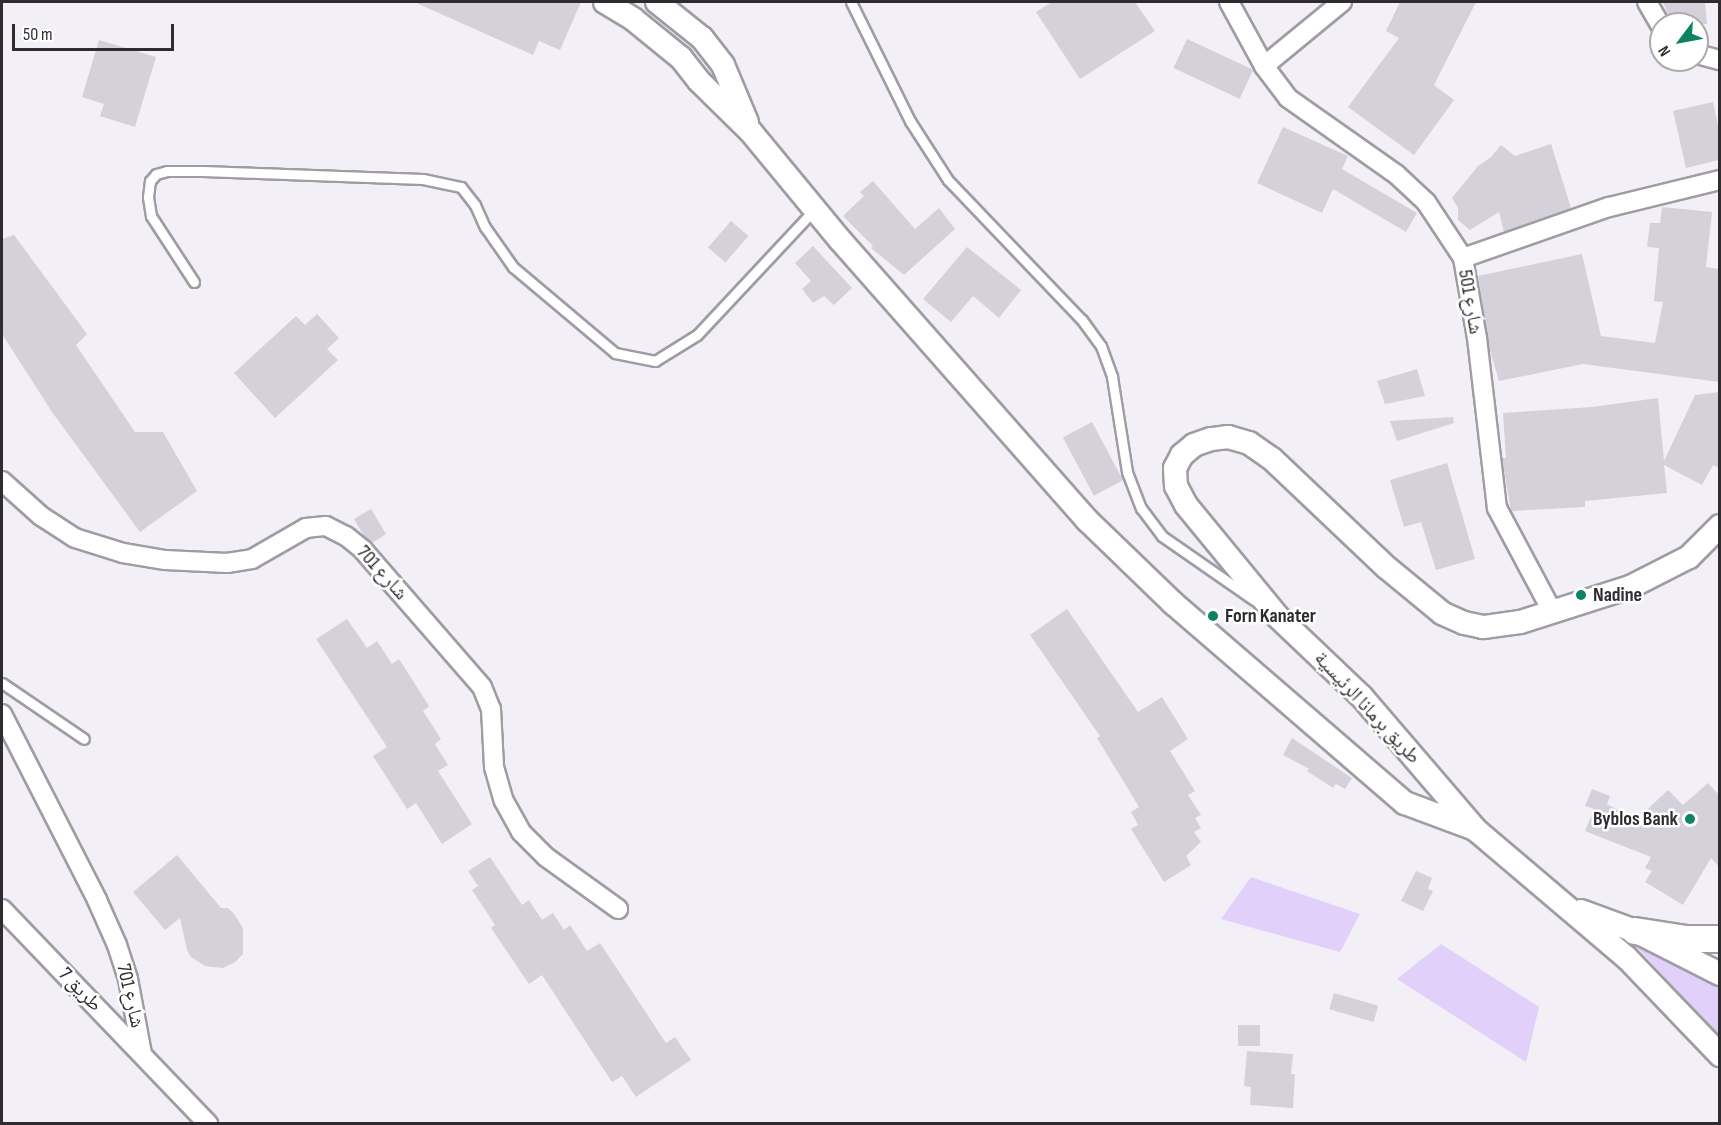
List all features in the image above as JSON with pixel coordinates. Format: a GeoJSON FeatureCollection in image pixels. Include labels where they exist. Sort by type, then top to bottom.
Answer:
{"type":"FeatureCollection","features":[{"type":"Feature","properties":{"kind":"main road"},"geometry":{"type":"LineString","coordinates":[[1635,931],[1686,939],[1719,939]]}},
{"type":"Feature","properties":{"kind":"street"},"geometry":{"type":"LineString","coordinates":[[605,2],[633,20],[681,58],[699,81],[751,132],[815,209],[1087,520],[1173,603],[1406,803],[1476,830]]}},
{"type":"Feature","properties":{"kind":"street"},"geometry":{"type":"LineString","coordinates":[[657,2],[702,38],[723,65],[751,132]]}},
{"type":"Feature","properties":{"kind":"street","name":"شارع 501"},"geometry":{"type":"LineString","coordinates":[[1229,2],[1264,66],[1288,98],[1397,175],[1426,202],[1463,258],[1477,338],[1497,508],[1553,613]]}},
{"type":"Feature","properties":{"kind":"street"},"geometry":{"type":"LineString","coordinates":[[1264,66],[1342,2]]}},
{"type":"Feature","properties":{"kind":"street"},"geometry":{"type":"LineString","coordinates":[[1463,258],[1609,207],[1719,180]]}},
{"type":"Feature","properties":{"kind":"street","name":"طريق برمانا الرئيسية"},"geometry":{"type":"LineString","coordinates":[[1719,526],[1689,557],[1630,587],[1520,622],[1483,627],[1464,623],[1442,613],[1386,567],[1272,459],[1249,443],[1228,437],[1211,439],[1194,446],[1182,455],[1175,468],[1176,486],[1186,506],[1278,617],[1362,697],[1476,830],[1626,957],[1719,1055]]}},
{"type":"Feature","properties":{"kind":"street","name":"شارع 701"},"geometry":{"type":"LineString","coordinates":[[2,482],[40,516],[75,538],[105,550],[123,554],[187,562],[227,563],[252,559],[306,528],[326,526],[346,536],[363,550],[482,687],[491,709],[494,767],[504,801],[521,832],[546,857],[618,909]]}},
{"type":"Feature","properties":{"kind":"street","name":"شارع 701"},"geometry":{"type":"LineString","coordinates":[[2,714],[92,889],[117,945],[128,979],[142,1054]]}},
{"type":"Feature","properties":{"kind":"street"},"geometry":{"type":"LineString","coordinates":[[1568,906],[1635,931],[1719,974]]}},
{"type":"Feature","properties":{"kind":"street","name":"طريق 7"},"geometry":{"type":"LineString","coordinates":[[2,909],[208,1124]]}},
{"type":"Feature","properties":{"kind":"lane"},"geometry":{"type":"LineString","coordinates":[[851,2],[910,121],[948,180],[1082,320],[1101,346],[1112,377],[1127,472],[1141,508],[1162,536],[1278,617]]}},
{"type":"Feature","properties":{"kind":"lane"},"geometry":{"type":"LineString","coordinates":[[194,282],[151,216],[148,197],[150,181],[156,174],[167,171],[191,171],[423,179],[461,187],[475,205],[485,227],[513,267],[615,352],[655,361],[697,335],[815,209]]}},
{"type":"Feature","properties":{"kind":"lane"},"geometry":{"type":"LineString","coordinates":[[2,683],[84,739]]}},
{"type":"Feature","properties":{"kind":"shaded area"},"geometry":{"type":"Polygon","coordinates":[[[1251,877],[1360,914],[1340,952],[1221,919],[1251,877]]]}},
{"type":"Feature","properties":{"kind":"shaded area"},"geometry":{"type":"Polygon","coordinates":[[[1622,931],[1719,986],[1719,1036],[1622,931]]]}},
{"type":"Feature","properties":{"kind":"shaded area"},"geometry":{"type":"Polygon","coordinates":[[[1441,944],[1539,1007],[1526,1062],[1397,979],[1441,944]]]}},
{"type":"Feature","properties":{"kind":"building"},"geometry":{"type":"Polygon","coordinates":[[[414,2],[581,2],[560,50],[539,41],[533,55],[414,2]]]}},
{"type":"Feature","properties":{"kind":"building"},"geometry":{"type":"Polygon","coordinates":[[[1052,2],[1135,2],[1155,31],[1080,79],[1036,12],[1052,2]]]}},
{"type":"Feature","properties":{"kind":"building"},"geometry":{"type":"Polygon","coordinates":[[[1400,2],[1476,2],[1434,85],[1454,100],[1414,155],[1348,107],[1399,38],[1386,31],[1400,2]]]}},
{"type":"Feature","properties":{"kind":"building"},"geometry":{"type":"Polygon","coordinates":[[[1663,2],[1705,2],[1706,12],[1667,12],[1663,2]]]}},
{"type":"Feature","properties":{"kind":"building"},"geometry":{"type":"Polygon","coordinates":[[[1187,39],[1253,70],[1240,99],[1173,68],[1187,39]]]}},
{"type":"Feature","properties":{"kind":"building"},"geometry":{"type":"Polygon","coordinates":[[[99,40],[156,57],[135,127],[100,116],[104,104],[82,97],[99,40]]]}},
{"type":"Feature","properties":{"kind":"building"},"geometry":{"type":"Polygon","coordinates":[[[1713,102],[1719,130],[1719,160],[1686,168],[1673,111],[1713,102]]]}},
{"type":"Feature","properties":{"kind":"building"},"geometry":{"type":"Polygon","coordinates":[[[1283,127],[1348,156],[1342,169],[1417,213],[1406,232],[1333,189],[1322,213],[1257,183],[1283,127]]]}},
{"type":"Feature","properties":{"kind":"building"},"geometry":{"type":"Polygon","coordinates":[[[1551,144],[1571,208],[1504,232],[1499,212],[1470,230],[1458,220],[1458,208],[1452,198],[1478,166],[1491,157],[1501,145],[1515,156],[1551,144]]]}},
{"type":"Feature","properties":{"kind":"building"},"geometry":{"type":"Polygon","coordinates":[[[873,181],[915,229],[939,208],[955,229],[904,275],[871,248],[873,246],[843,216],[864,196],[860,192],[873,181]]]}},
{"type":"Feature","properties":{"kind":"building"},"geometry":{"type":"Polygon","coordinates":[[[1662,207],[1712,212],[1706,267],[1719,269],[1719,382],[1583,364],[1499,381],[1489,347],[1478,276],[1582,254],[1601,336],[1655,343],[1663,302],[1654,301],[1659,248],[1647,247],[1650,223],[1660,223],[1662,207]]]}},
{"type":"Feature","properties":{"kind":"building"},"geometry":{"type":"Polygon","coordinates":[[[731,221],[748,236],[725,263],[708,247],[731,221]]]}},
{"type":"Feature","properties":{"kind":"building"},"geometry":{"type":"Polygon","coordinates":[[[14,235],[87,334],[76,345],[135,432],[163,432],[197,491],[140,532],[52,412],[2,334],[2,239],[14,235]]]}},
{"type":"Feature","properties":{"kind":"building"},"geometry":{"type":"Polygon","coordinates":[[[813,246],[852,288],[834,305],[824,296],[813,303],[802,289],[811,281],[795,263],[813,246]]]}},
{"type":"Feature","properties":{"kind":"building"},"geometry":{"type":"Polygon","coordinates":[[[967,247],[1021,290],[999,318],[973,296],[951,322],[923,299],[967,247]]]}},
{"type":"Feature","properties":{"kind":"building"},"geometry":{"type":"Polygon","coordinates":[[[317,314],[339,338],[327,349],[338,360],[275,418],[234,373],[296,316],[305,325],[317,314]]]}},
{"type":"Feature","properties":{"kind":"building"},"geometry":{"type":"Polygon","coordinates":[[[1417,369],[1425,396],[1385,404],[1377,381],[1417,369]]]}},
{"type":"Feature","properties":{"kind":"building"},"geometry":{"type":"Polygon","coordinates":[[[1719,392],[1719,468],[1713,465],[1702,485],[1664,465],[1667,493],[1585,501],[1585,507],[1511,511],[1502,458],[1506,458],[1503,413],[1592,407],[1658,398],[1664,461],[1695,395],[1719,392]]]}},
{"type":"Feature","properties":{"kind":"building"},"geometry":{"type":"Polygon","coordinates":[[[1453,417],[1454,423],[1397,441],[1390,421],[1453,417]]]}},
{"type":"Feature","properties":{"kind":"building"},"geometry":{"type":"Polygon","coordinates":[[[1092,422],[1123,480],[1094,496],[1063,437],[1092,422]]]}},
{"type":"Feature","properties":{"kind":"building"},"geometry":{"type":"Polygon","coordinates":[[[1447,463],[1475,559],[1436,570],[1421,522],[1404,527],[1390,480],[1447,463]]]}},
{"type":"Feature","properties":{"kind":"building"},"geometry":{"type":"Polygon","coordinates":[[[371,509],[386,534],[372,543],[364,536],[354,519],[371,509]]]}},
{"type":"Feature","properties":{"kind":"building"},"geometry":{"type":"Polygon","coordinates":[[[1067,609],[1138,712],[1162,697],[1188,739],[1170,751],[1195,791],[1188,795],[1201,815],[1195,818],[1201,828],[1194,832],[1201,842],[1186,856],[1191,865],[1164,882],[1131,829],[1138,825],[1131,812],[1139,807],[1097,738],[1100,736],[1030,635],[1067,609]]]}},
{"type":"Feature","properties":{"kind":"building"},"geometry":{"type":"Polygon","coordinates":[[[347,619],[367,648],[377,641],[392,664],[399,659],[429,706],[423,711],[441,739],[435,744],[448,765],[438,771],[472,824],[442,844],[416,803],[407,809],[373,756],[387,747],[316,639],[347,619]]]}},
{"type":"Feature","properties":{"kind":"building"},"geometry":{"type":"Polygon","coordinates":[[[1292,738],[1352,778],[1345,789],[1336,784],[1333,788],[1307,771],[1309,769],[1283,755],[1292,738]]]}},
{"type":"Feature","properties":{"kind":"building"},"geometry":{"type":"Polygon","coordinates":[[[1708,783],[1719,795],[1719,867],[1711,858],[1683,905],[1645,882],[1652,871],[1645,868],[1651,857],[1585,831],[1594,809],[1585,806],[1592,789],[1610,796],[1607,804],[1636,820],[1668,790],[1683,805],[1708,783]]]}},
{"type":"Feature","properties":{"kind":"building"},"geometry":{"type":"Polygon","coordinates":[[[177,855],[221,908],[228,908],[243,928],[243,954],[235,962],[223,968],[205,966],[191,957],[187,950],[180,918],[165,930],[133,892],[177,855]]]}},
{"type":"Feature","properties":{"kind":"building"},"geometry":{"type":"Polygon","coordinates":[[[490,857],[522,905],[529,900],[542,920],[553,913],[564,930],[570,925],[587,951],[600,943],[666,1043],[675,1037],[691,1060],[636,1097],[622,1076],[612,1082],[542,975],[529,984],[491,928],[495,925],[472,890],[478,886],[468,871],[490,857]]]}},
{"type":"Feature","properties":{"kind":"building"},"geometry":{"type":"Polygon","coordinates":[[[1416,871],[1432,878],[1428,889],[1433,891],[1423,911],[1401,901],[1416,871]]]}},
{"type":"Feature","properties":{"kind":"building"},"geometry":{"type":"Polygon","coordinates":[[[1334,993],[1378,1006],[1374,1022],[1329,1009],[1334,993]]]}},
{"type":"Feature","properties":{"kind":"building"},"geometry":{"type":"Polygon","coordinates":[[[1238,1025],[1260,1025],[1260,1046],[1238,1046],[1238,1025]]]}},
{"type":"Feature","properties":{"kind":"building"},"geometry":{"type":"Polygon","coordinates":[[[1247,1051],[1293,1054],[1291,1074],[1295,1074],[1293,1108],[1250,1105],[1251,1087],[1244,1086],[1247,1051]]]}},
{"type":"Feature","properties":{"kind":"place","name":"Nadine"},"geometry":{"type":"Point","coordinates":[1581,595]}},
{"type":"Feature","properties":{"kind":"place","name":"Forn Kanater"},"geometry":{"type":"Point","coordinates":[1213,616]}},
{"type":"Feature","properties":{"kind":"place","name":"Byblos Bank"},"geometry":{"type":"Point","coordinates":[1690,819]}}]}
